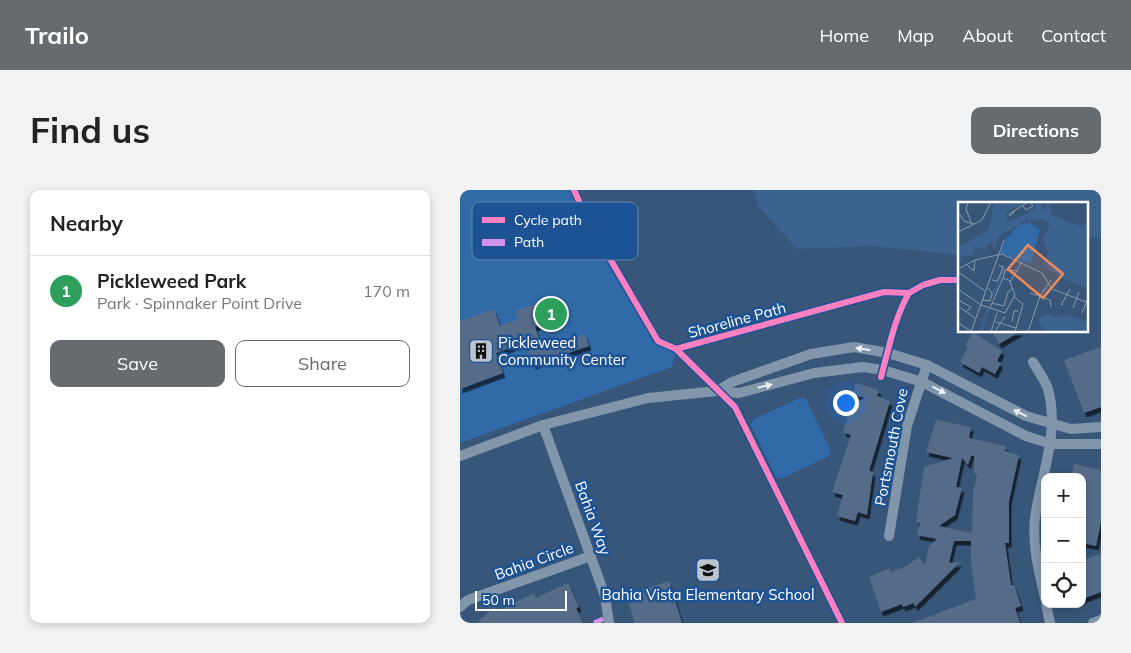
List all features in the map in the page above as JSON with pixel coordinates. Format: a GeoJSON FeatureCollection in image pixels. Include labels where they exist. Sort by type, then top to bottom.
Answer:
{"type":"FeatureCollection","features":[{"type":"Feature","properties":{"kind":"street"},"geometry":{"type":"LineString","coordinates":[[717,391],[732,382],[811,354],[854,348],[888,353],[927,365],[1026,416],[1071,429],[1101,427]]}},
{"type":"Feature","properties":{"kind":"street"},"geometry":{"type":"LineString","coordinates":[[1033,362],[1048,388],[1052,424],[1051,444],[1035,520],[1035,554],[1041,580]]}},
{"type":"Feature","properties":{"kind":"street","name":"Portsmouth Cove"},"geometry":{"type":"LineString","coordinates":[[889,536],[908,426],[920,381],[927,365]]}},
{"type":"Feature","properties":{"kind":"street"},"geometry":{"type":"LineString","coordinates":[[460,456],[543,426],[648,398],[717,391],[739,392],[814,372],[863,367],[883,370],[920,381],[1026,436],[1051,444],[1101,444]]}},
{"type":"Feature","properties":{"kind":"street","name":"Bahia Way"},"geometry":{"type":"LineString","coordinates":[[543,426],[605,596],[609,623]]}},
{"type":"Feature","properties":{"kind":"street","name":"Bahia Circle"},"geometry":{"type":"LineString","coordinates":[[460,607],[468,600],[591,556]]}},
{"type":"Feature","properties":{"kind":"street"},"geometry":{"type":"LineString","coordinates":[[1047,608],[1050,623]]}},
{"type":"Feature","properties":{"kind":"street"},"geometry":{"type":"LineString","coordinates":[[1093,623],[1101,620]]}},
{"type":"Feature","properties":{"kind":"shaded area"},"geometry":{"type":"Polygon","coordinates":[[[460,190],[574,190],[579,202],[472,202],[472,260],[611,260],[658,341],[676,349],[672,367],[460,443],[460,190]]]}},
{"type":"Feature","properties":{"kind":"shaded area"},"geometry":{"type":"Polygon","coordinates":[[[754,190],[1101,190],[1101,238],[1088,237],[1088,202],[958,202],[958,255],[872,246],[797,249],[758,206],[754,190]]]}},
{"type":"Feature","properties":{"kind":"shaded area"},"geometry":{"type":"Polygon","coordinates":[[[800,398],[806,399],[831,451],[829,456],[781,479],[776,477],[751,425],[754,419],[800,398]]]}},
{"type":"Feature","properties":{"kind":"building"},"geometry":{"type":"Polygon","coordinates":[[[540,303],[545,316],[540,318],[542,324],[535,327],[542,347],[585,334],[589,346],[533,365],[526,342],[496,353],[503,373],[460,389],[460,321],[494,309],[500,326],[518,319],[515,311],[540,303]]]}},
{"type":"Feature","properties":{"kind":"building"},"geometry":{"type":"Polygon","coordinates":[[[973,332],[1002,351],[997,361],[1001,363],[995,374],[982,367],[979,373],[960,362],[968,347],[965,345],[973,332]]]}},
{"type":"Feature","properties":{"kind":"building"},"geometry":{"type":"Polygon","coordinates":[[[993,332],[1019,332],[999,344],[993,332]]]}},
{"type":"Feature","properties":{"kind":"building"},"geometry":{"type":"Polygon","coordinates":[[[1101,347],[1101,407],[1084,413],[1064,360],[1101,347]]]}},
{"type":"Feature","properties":{"kind":"building"},"geometry":{"type":"Polygon","coordinates":[[[856,383],[879,390],[877,396],[890,401],[869,471],[873,472],[867,515],[858,512],[855,521],[837,516],[843,495],[832,492],[851,435],[843,432],[847,419],[843,416],[846,408],[865,398],[852,394],[856,383]]]}},
{"type":"Feature","properties":{"kind":"building"},"geometry":{"type":"Polygon","coordinates":[[[936,420],[971,427],[969,438],[1006,446],[1005,451],[1019,455],[1009,501],[1009,543],[1005,543],[1011,585],[1014,585],[1021,606],[1015,608],[1020,623],[912,623],[976,599],[971,562],[971,541],[954,541],[949,563],[960,562],[915,607],[914,603],[903,607],[902,604],[881,612],[869,577],[890,568],[891,572],[907,566],[918,557],[925,565],[929,546],[937,539],[917,535],[920,523],[916,522],[924,467],[953,458],[926,452],[936,420]],[[971,456],[968,465],[962,458],[956,487],[962,488],[955,515],[939,526],[972,533],[973,491],[977,476],[974,472],[974,456],[971,456]]]}},
{"type":"Feature","properties":{"kind":"building"},"geometry":{"type":"Polygon","coordinates":[[[1074,464],[1101,470],[1101,522],[1096,546],[1086,544],[1086,473],[1072,473],[1074,464]]]}},
{"type":"Feature","properties":{"kind":"building"},"geometry":{"type":"Polygon","coordinates":[[[1101,554],[1101,592],[1086,598],[1086,563],[1086,559],[1101,554]]]}},
{"type":"Feature","properties":{"kind":"building"},"geometry":{"type":"Polygon","coordinates":[[[669,581],[682,623],[635,623],[626,595],[669,581]]]}},
{"type":"Feature","properties":{"kind":"building"},"geometry":{"type":"Polygon","coordinates":[[[568,583],[579,607],[576,608],[583,623],[477,623],[494,607],[497,611],[534,593],[536,598],[568,583]]]}},
{"type":"Feature","properties":{"kind":"marked path"},"geometry":{"type":"LineString","coordinates":[[594,623],[608,617]]}},
{"type":"Feature","properties":{"kind":"cycle path","name":"Shoreline Path"},"geometry":{"type":"LineString","coordinates":[[574,190],[579,202]]}},
{"type":"Feature","properties":{"kind":"cycle path","name":"Shoreline Path"},"geometry":{"type":"LineString","coordinates":[[611,260],[658,341],[676,349],[884,292],[909,293],[923,285],[940,280],[958,280]]}},
{"type":"Feature","properties":{"kind":"cycle path"},"geometry":{"type":"LineString","coordinates":[[881,377],[896,323],[909,293]]}},
{"type":"Feature","properties":{"kind":"cycle path"},"geometry":{"type":"LineString","coordinates":[[676,349],[735,407],[842,623]]}},
{"type":"Feature","properties":{"kind":"place","name":"Pickleweed Park"},"geometry":{"type":"Point","coordinates":[551,314]}},
{"type":"Feature","properties":{"kind":"place","name":"Pickleweed Community Center"},"geometry":{"type":"Point","coordinates":[481,351]}},
{"type":"Feature","properties":{"kind":"place","name":"Bahia Vista Elementary School"},"geometry":{"type":"Point","coordinates":[708,570]}}]}
